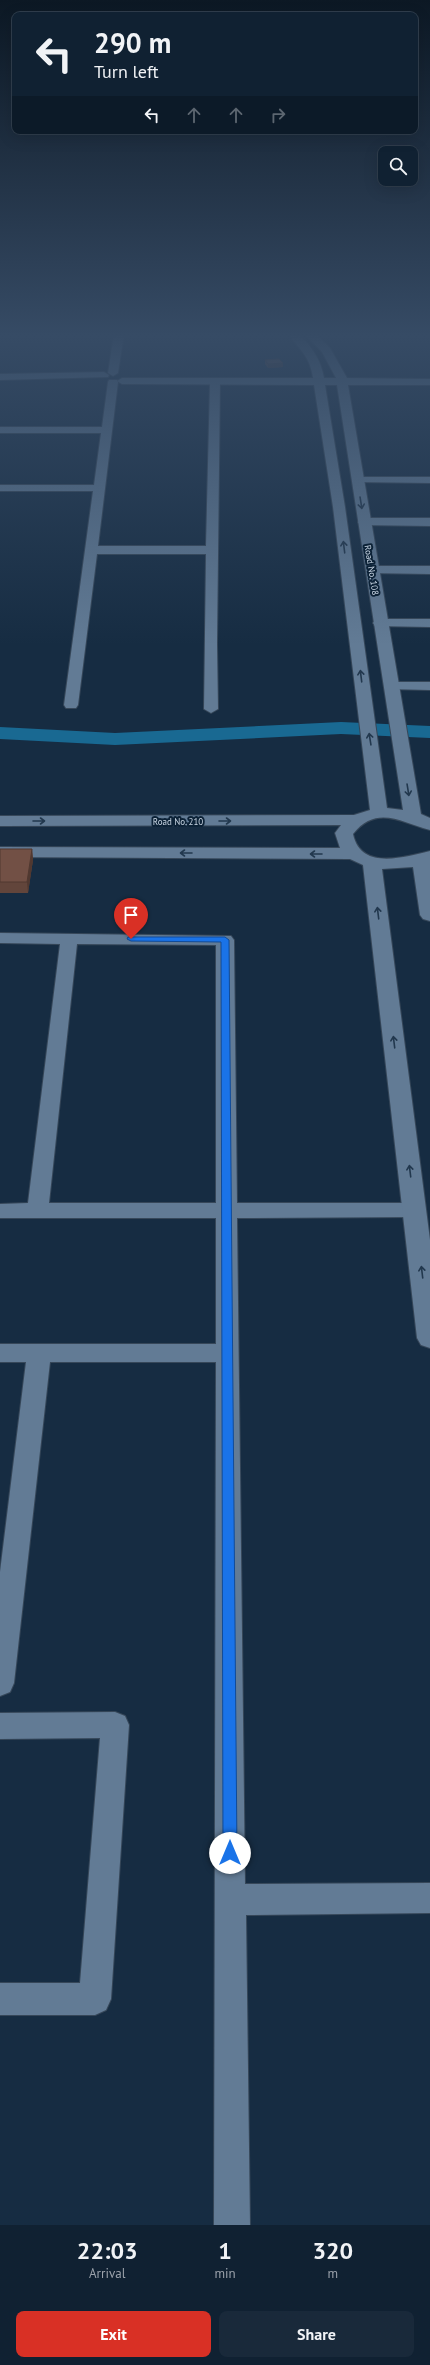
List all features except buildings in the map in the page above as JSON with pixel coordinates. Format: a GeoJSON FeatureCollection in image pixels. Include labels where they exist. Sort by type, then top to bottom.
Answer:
{"type":"FeatureCollection","features":[{"type":"Feature","properties":{"kind":"street"},"geometry":{"type":"LineString","coordinates":[[71,705],[106,438]]}},
{"type":"Feature","properties":{"kind":"street"},"geometry":{"type":"LineString","coordinates":[[211,709],[214,438]]}},
{"type":"Feature","properties":{"kind":"street"},"geometry":{"type":"LineString","coordinates":[[328,438],[339,507],[374,764],[378,814]]}},
{"type":"Feature","properties":{"kind":"street","name":"Road No. 108"},"geometry":{"type":"LineString","coordinates":[[351,438],[412,817]]}},
{"type":"Feature","properties":{"kind":"street"},"geometry":{"type":"LineString","coordinates":[[358,480],[430,480]]}},
{"type":"Feature","properties":{"kind":"street"},"geometry":{"type":"LineString","coordinates":[[0,488],[99,491]]}},
{"type":"Feature","properties":{"kind":"street"},"geometry":{"type":"LineString","coordinates":[[0,494],[99,491]]}},
{"type":"Feature","properties":{"kind":"street"},"geometry":{"type":"LineString","coordinates":[[364,522],[430,522]]}},
{"type":"Feature","properties":{"kind":"street"},"geometry":{"type":"LineString","coordinates":[[91,550],[212,550]]}},
{"type":"Feature","properties":{"kind":"street"},"geometry":{"type":"LineString","coordinates":[[372,570],[430,570]]}},
{"type":"Feature","properties":{"kind":"street"},"geometry":{"type":"LineString","coordinates":[[380,623],[430,623]]}},
{"type":"Feature","properties":{"kind":"street"},"geometry":{"type":"LineString","coordinates":[[391,686],[430,686]]}},
{"type":"Feature","properties":{"kind":"street","name":"Road No. 210"},"geometry":{"type":"LineString","coordinates":[[0,821],[356,820],[378,814],[412,817],[430,825]]}},
{"type":"Feature","properties":{"kind":"street"},"geometry":{"type":"LineString","coordinates":[[356,820],[344,833],[344,840],[363,858],[414,1210],[430,1338]]}},
{"type":"Feature","properties":{"kind":"street"},"geometry":{"type":"LineString","coordinates":[[0,852],[363,858],[397,865],[425,859],[430,915]]}},
{"type":"Feature","properties":{"kind":"street"},"geometry":{"type":"LineString","coordinates":[[0,938],[225,940],[232,2225]]}},
{"type":"Feature","properties":{"kind":"street"},"geometry":{"type":"LineString","coordinates":[[38,1211],[69,938]]}},
{"type":"Feature","properties":{"kind":"street"},"geometry":{"type":"LineString","coordinates":[[0,1211],[414,1210]]}},
{"type":"Feature","properties":{"kind":"street"},"geometry":{"type":"LineString","coordinates":[[0,1683],[39,1353]]}},
{"type":"Feature","properties":{"kind":"street"},"geometry":{"type":"LineString","coordinates":[[0,1354],[227,1353]]}},
{"type":"Feature","properties":{"kind":"street"},"geometry":{"type":"LineString","coordinates":[[0,1726],[115,1725],[95,1999],[0,1999]]}},
{"type":"Feature","properties":{"kind":"street"},"geometry":{"type":"LineString","coordinates":[[230,1900],[430,1898]]}},
{"type":"Feature","properties":{"kind":"waterway"},"geometry":{"type":"LineString","coordinates":[[0,733],[115,739],[341,728],[430,732]]}},
{"type":"Feature","properties":{"kind":"route"},"geometry":{"type":"LineString","coordinates":[[131,939],[225,940],[230,1853]]}}]}
